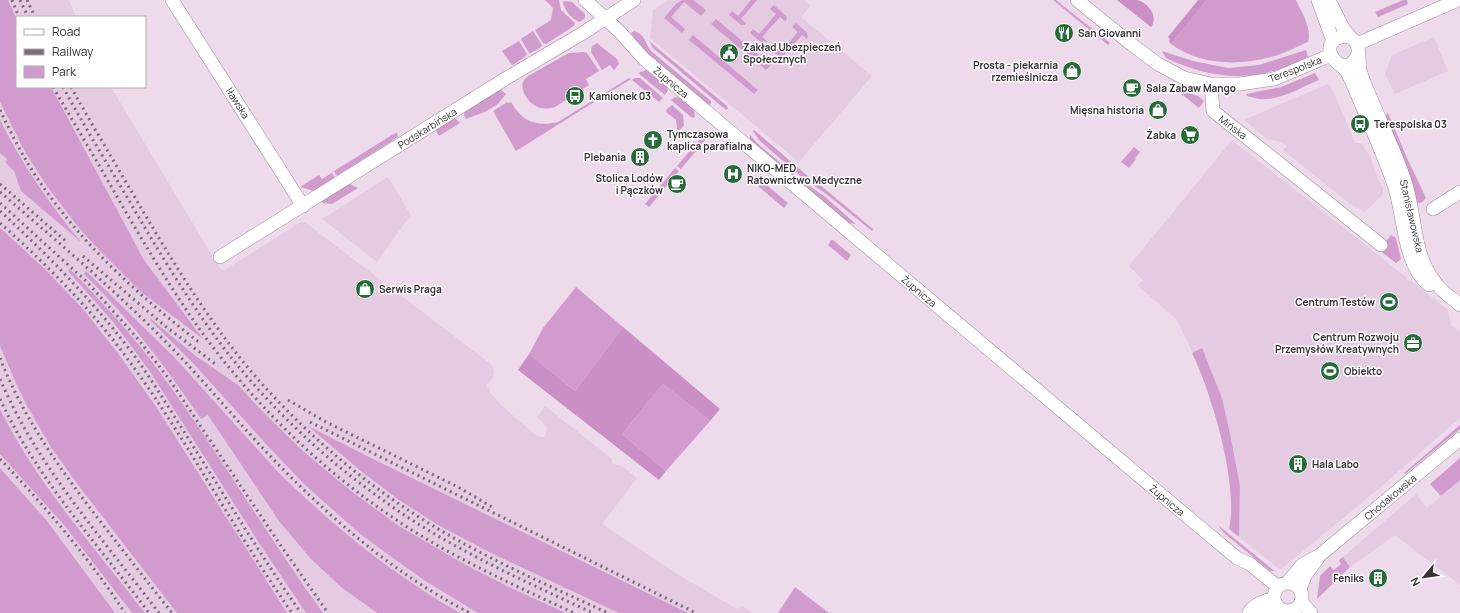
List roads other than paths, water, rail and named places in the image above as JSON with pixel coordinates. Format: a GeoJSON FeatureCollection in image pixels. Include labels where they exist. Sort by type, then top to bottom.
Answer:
{"type":"FeatureCollection","features":[{"type":"Feature","properties":{"kind":"street","name":"Iławska"},"geometry":{"type":"LineString","coordinates":[[172,0],[303,206]]}},
{"type":"Feature","properties":{"kind":"street","name":"Żupnicza"},"geometry":{"type":"LineString","coordinates":[[585,0],[606,19],[644,59],[1238,558],[1250,564],[1282,599],[1294,584],[1300,595]]}},
{"type":"Feature","properties":{"kind":"street","name":"Podskarbińska"},"geometry":{"type":"LineString","coordinates":[[220,257],[509,76],[606,19],[634,0]]}},
{"type":"Feature","properties":{"kind":"street"},"geometry":{"type":"LineString","coordinates":[[1077,0],[1158,64],[1184,78],[1211,84]]}},
{"type":"Feature","properties":{"kind":"street"},"geometry":{"type":"LineString","coordinates":[[1318,0],[1333,41]]}},
{"type":"Feature","properties":{"kind":"street"},"geometry":{"type":"LineString","coordinates":[[1355,45],[1458,0]]}},
{"type":"Feature","properties":{"kind":"street","name":"Stanisławowska"},"geometry":{"type":"LineString","coordinates":[[1332,5],[1343,28],[1355,45],[1363,78],[1403,177],[1412,206],[1419,253],[1428,272],[1443,291]]}},
{"type":"Feature","properties":{"kind":"street"},"geometry":{"type":"LineString","coordinates":[[1342,36],[1355,45],[1356,58],[1349,64],[1340,64],[1333,60],[1330,48],[1333,41],[1342,36]]}},
{"type":"Feature","properties":{"kind":"street","name":"Terespolska"},"geometry":{"type":"LineString","coordinates":[[1211,84],[1240,84],[1274,79],[1331,55]]}},
{"type":"Feature","properties":{"kind":"street","name":"Stanisławowska"},"geometry":{"type":"LineString","coordinates":[[1340,64],[1347,72],[1352,82],[1392,179],[1399,203],[1408,248],[1416,270],[1426,282],[1434,288],[1443,291]]}},
{"type":"Feature","properties":{"kind":"street","name":"Mińska"},"geometry":{"type":"LineString","coordinates":[[1211,84],[1213,112],[1381,245]]}},
{"type":"Feature","properties":{"kind":"street"},"geometry":{"type":"LineString","coordinates":[[1433,208],[1460,192]]}},
{"type":"Feature","properties":{"kind":"street"},"geometry":{"type":"LineString","coordinates":[[1443,291],[1460,304]]}},
{"type":"Feature","properties":{"kind":"street","name":"Chodakowska"},"geometry":{"type":"LineString","coordinates":[[1249,613],[1252,608],[1258,604],[1282,599],[1302,565],[1320,555],[1460,439]]}},
{"type":"Feature","properties":{"kind":"street","name":"Chodakowska"},"geometry":{"type":"LineString","coordinates":[[1300,595],[1305,576],[1320,555]]}},
{"type":"Feature","properties":{"kind":"street"},"geometry":{"type":"LineString","coordinates":[[1260,613],[1282,599],[1296,608],[1300,595]]}},
{"type":"Feature","properties":{"kind":"street"},"geometry":{"type":"LineString","coordinates":[[1300,595],[1311,613]]}},
{"type":"Feature","properties":{"kind":"railway"},"geometry":{"type":"LineString","coordinates":[[12,0],[19,16]]}},
{"type":"Feature","properties":{"kind":"railway"},"geometry":{"type":"LineString","coordinates":[[20,0],[28,16]]}},
{"type":"Feature","properties":{"kind":"railway"},"geometry":{"type":"LineString","coordinates":[[27,0],[35,16]]}},
{"type":"Feature","properties":{"kind":"railway"},"geometry":{"type":"LineString","coordinates":[[54,88],[184,307],[226,364],[248,390],[294,438],[344,482],[398,521],[462,559],[574,613]]}},
{"type":"Feature","properties":{"kind":"railway"},"geometry":{"type":"LineString","coordinates":[[64,88],[144,227],[190,301],[239,367],[305,437],[354,479],[430,531],[484,561],[593,613]]}},
{"type":"Feature","properties":{"kind":"railway"},"geometry":{"type":"LineString","coordinates":[[72,88],[163,244],[218,329],[249,369],[304,427],[365,479],[386,495],[432,525],[506,566],[608,613]]}},
{"type":"Feature","properties":{"kind":"railway"},"geometry":{"type":"LineString","coordinates":[[0,110],[30,167],[47,193],[66,217],[129,284],[200,343]]}},
{"type":"Feature","properties":{"kind":"railway"},"geometry":{"type":"LineString","coordinates":[[0,184],[67,242]]}},
{"type":"Feature","properties":{"kind":"railway"},"geometry":{"type":"LineString","coordinates":[[0,192],[86,267],[150,326],[262,447],[297,483],[342,525],[416,582],[470,613]]}},
{"type":"Feature","properties":{"kind":"railway"},"geometry":{"type":"LineString","coordinates":[[0,203],[87,282],[138,339],[169,379],[328,613]]}},
{"type":"Feature","properties":{"kind":"railway"},"geometry":{"type":"LineString","coordinates":[[0,211],[68,278],[100,313],[130,350],[160,393],[257,548],[301,613]]}},
{"type":"Feature","properties":{"kind":"railway"},"geometry":{"type":"LineString","coordinates":[[0,223],[81,302],[124,354],[189,450],[270,581],[292,613]]}},
{"type":"Feature","properties":{"kind":"railway"},"geometry":{"type":"LineString","coordinates":[[83,256],[165,326],[218,366]]}},
{"type":"Feature","properties":{"kind":"railway"},"geometry":{"type":"LineString","coordinates":[[0,358],[21,403],[59,466],[172,613]]}},
{"type":"Feature","properties":{"kind":"railway"},"geometry":{"type":"LineString","coordinates":[[0,379],[15,411],[52,472],[72,501],[159,613]]}},
{"type":"Feature","properties":{"kind":"railway"},"geometry":{"type":"LineString","coordinates":[[0,399],[15,428],[50,483],[69,510],[149,613]]}},
{"type":"Feature","properties":{"kind":"railway"},"geometry":{"type":"LineString","coordinates":[[288,400],[324,421],[458,487],[492,507]]}},
{"type":"Feature","properties":{"kind":"railway"},"geometry":{"type":"LineString","coordinates":[[310,422],[696,613]]}},
{"type":"Feature","properties":{"kind":"railway"},"geometry":{"type":"LineString","coordinates":[[0,459],[66,533],[97,572],[125,613]]}},
{"type":"Feature","properties":{"kind":"place","name":"San Giovanni"},"geometry":{"type":"Point","coordinates":[1064,33]}},
{"type":"Feature","properties":{"kind":"place","name":"Zakład Ubezpieczeń Społecznych"},"geometry":{"type":"Point","coordinates":[729,53]}},
{"type":"Feature","properties":{"kind":"place","name":"Prosta - piekarnia rzemieślnicza"},"geometry":{"type":"Point","coordinates":[1072,71]}},
{"type":"Feature","properties":{"kind":"place","name":"Sala Zabaw Mango"},"geometry":{"type":"Point","coordinates":[1132,88]}},
{"type":"Feature","properties":{"kind":"place","name":"Kamionek 03"},"geometry":{"type":"Point","coordinates":[575,96]}},
{"type":"Feature","properties":{"kind":"place","name":"Mięsna historia"},"geometry":{"type":"Point","coordinates":[1158,110]}},
{"type":"Feature","properties":{"kind":"place","name":"Terespolska 03"},"geometry":{"type":"Point","coordinates":[1360,124]}},
{"type":"Feature","properties":{"kind":"place","name":"Żabka"},"geometry":{"type":"Point","coordinates":[1190,135]}},
{"type":"Feature","properties":{"kind":"place","name":"Tymczasowa kaplica parafialna"},"geometry":{"type":"Point","coordinates":[653,140]}},
{"type":"Feature","properties":{"kind":"place","name":"Plebania"},"geometry":{"type":"Point","coordinates":[640,157]}},
{"type":"Feature","properties":{"kind":"place","name":"NIKO-MED Ratownictwo Medyczne"},"geometry":{"type":"Point","coordinates":[733,174]}},
{"type":"Feature","properties":{"kind":"place","name":"Stolica Lodów i Pączków"},"geometry":{"type":"Point","coordinates":[677,184]}},
{"type":"Feature","properties":{"kind":"place","name":"Serwis Praga"},"geometry":{"type":"Point","coordinates":[365,289]}},
{"type":"Feature","properties":{"kind":"place","name":"Centrum Testów"},"geometry":{"type":"Point","coordinates":[1389,302]}},
{"type":"Feature","properties":{"kind":"place","name":"Centrum Rozwoju Przemysłów Kreatywnych"},"geometry":{"type":"Point","coordinates":[1413,343]}},
{"type":"Feature","properties":{"kind":"place","name":"Obiekto"},"geometry":{"type":"Point","coordinates":[1330,371]}},
{"type":"Feature","properties":{"kind":"place","name":"Hala Labo"},"geometry":{"type":"Point","coordinates":[1298,464]}},
{"type":"Feature","properties":{"kind":"place","name":"Feniks"},"geometry":{"type":"Point","coordinates":[1378,578]}}]}
